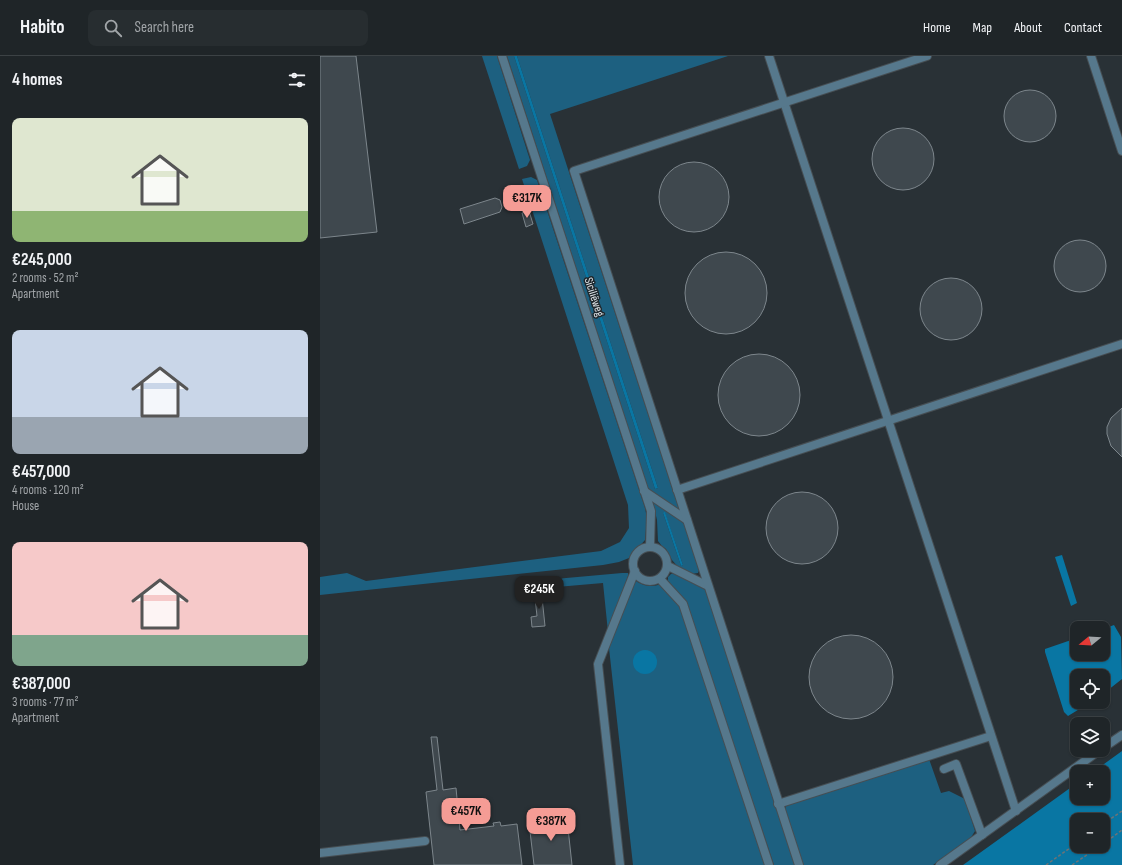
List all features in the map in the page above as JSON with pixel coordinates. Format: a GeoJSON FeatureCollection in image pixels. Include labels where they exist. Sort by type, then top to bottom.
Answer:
{"type":"FeatureCollection","features":[{"type":"Feature","properties":{"kind":"street","name":"Siciliëweg"},"geometry":{"type":"LineString","coordinates":[[502,56],[651,511],[650,547]]}},
{"type":"Feature","properties":{"kind":"street"},"geometry":{"type":"LineString","coordinates":[[769,56],[1016,811]]}},
{"type":"Feature","properties":{"kind":"street"},"geometry":{"type":"LineString","coordinates":[[799,865],[574,171],[927,56]]}},
{"type":"Feature","properties":{"kind":"street"},"geometry":{"type":"LineString","coordinates":[[1091,56],[1122,151]]}},
{"type":"Feature","properties":{"kind":"street"},"geometry":{"type":"LineString","coordinates":[[677,490],[1122,344]]}},
{"type":"Feature","properties":{"kind":"street"},"geometry":{"type":"LineString","coordinates":[[644,491],[687,520]]}},
{"type":"Feature","properties":{"kind":"street"},"geometry":{"type":"LineString","coordinates":[[650,547],[659,549],[663,552],[668,561],[668,566],[667,571],[660,579],[656,581],[646,581],[641,579],[633,566],[636,555],[640,551],[650,547]]}},
{"type":"Feature","properties":{"kind":"street"},"geometry":{"type":"LineString","coordinates":[[668,566],[708,586]]}},
{"type":"Feature","properties":{"kind":"street"},"geometry":{"type":"LineString","coordinates":[[620,865],[598,664],[635,571]]}},
{"type":"Feature","properties":{"kind":"street"},"geometry":{"type":"LineString","coordinates":[[660,579],[683,604],[769,865]]}},
{"type":"Feature","properties":{"kind":"street"},"geometry":{"type":"LineString","coordinates":[[1110,743],[1122,734]]}},
{"type":"Feature","properties":{"kind":"street"},"geometry":{"type":"LineString","coordinates":[[778,804],[991,736]]}},
{"type":"Feature","properties":{"kind":"street"},"geometry":{"type":"LineString","coordinates":[[940,865],[1090,757]]}},
{"type":"Feature","properties":{"kind":"street"},"geometry":{"type":"LineString","coordinates":[[944,769],[956,764],[982,835]]}},
{"type":"Feature","properties":{"kind":"street"},"geometry":{"type":"LineString","coordinates":[[320,853],[425,841]]}},
{"type":"Feature","properties":{"kind":"path"},"geometry":{"type":"LineString","coordinates":[[1110,819],[1122,811]]}},
{"type":"Feature","properties":{"kind":"path"},"geometry":{"type":"LineString","coordinates":[[1110,839],[1122,830]]}},
{"type":"Feature","properties":{"kind":"path"},"geometry":{"type":"LineString","coordinates":[[1046,865],[1070,848]]}},
{"type":"Feature","properties":{"kind":"path"},"geometry":{"type":"LineString","coordinates":[[1072,865],[1090,853]]}},
{"type":"Feature","properties":{"kind":"shaded area"},"geometry":{"type":"Polygon","coordinates":[[[482,56],[497,56],[530,160],[527,166],[519,169],[482,56]]]}},
{"type":"Feature","properties":{"kind":"shaded area"},"geometry":{"type":"Polygon","coordinates":[[[507,56],[514,56],[655,489],[658,488],[517,56],[728,56],[550,114],[680,512],[649,491],[507,56]]]}},
{"type":"Feature","properties":{"kind":"shaded area"},"geometry":{"type":"Polygon","coordinates":[[[514,56],[517,56],[658,488],[655,489],[514,56]]]}},
{"type":"Feature","properties":{"kind":"shaded area"},"geometry":{"type":"Polygon","coordinates":[[[531,177],[537,180],[645,508],[647,518],[645,540],[629,558],[619,562],[603,565],[320,595],[320,577],[347,573],[366,581],[601,551],[620,542],[629,528],[628,505],[522,179],[531,177]]]}},
{"type":"Feature","properties":{"kind":"shaded area"},"geometry":{"type":"Polygon","coordinates":[[[655,502],[684,522],[699,570],[698,573],[691,574],[679,568],[672,560],[666,549],[658,541],[657,520],[653,503],[655,502]],[[663,513],[681,566],[683,565],[665,513],[663,513]]]}},
{"type":"Feature","properties":{"kind":"shaded area"},"geometry":{"type":"Polygon","coordinates":[[[665,512],[683,565],[681,566],[663,513],[665,512]]]}},
{"type":"Feature","properties":{"kind":"shaded area"},"geometry":{"type":"Polygon","coordinates":[[[1062,555],[1077,603],[1071,606],[1055,557],[1062,555]]]}},
{"type":"Feature","properties":{"kind":"shaded area"},"geometry":{"type":"Polygon","coordinates":[[[628,573],[628,576],[608,632],[603,583],[545,588],[544,580],[628,573]]]}},
{"type":"Feature","properties":{"kind":"shaded area"},"geometry":{"type":"Polygon","coordinates":[[[676,573],[706,590],[795,865],[774,865],[686,603],[668,581],[668,577],[671,574],[676,573]]]}},
{"type":"Feature","properties":{"kind":"shaded area"},"geometry":{"type":"Polygon","coordinates":[[[634,580],[651,586],[662,585],[680,607],[765,865],[633,865],[609,648],[634,580]]]}},
{"type":"Feature","properties":{"kind":"shaded area"},"geometry":{"type":"Polygon","coordinates":[[[1114,625],[1121,637],[1122,679],[1110,688],[1110,669],[1070,669],[1070,709],[1080,709],[1068,716],[1064,712],[1045,649],[1070,640],[1070,661],[1110,661],[1110,626],[1114,625]]]}},
{"type":"Feature","properties":{"kind":"shaded area"},"geometry":{"type":"Polygon","coordinates":[[[645,650],[650,651],[656,657],[656,667],[650,673],[645,674],[640,673],[634,667],[633,662],[634,657],[640,651],[645,650]]]}},
{"type":"Feature","properties":{"kind":"shaded area"},"geometry":{"type":"Polygon","coordinates":[[[1122,751],[1122,865],[963,865],[1070,788],[1070,805],[1110,805],[1110,765],[1103,765],[1122,751]]]}},
{"type":"Feature","properties":{"kind":"shaded area"},"geometry":{"type":"Polygon","coordinates":[[[929,759],[941,793],[949,791],[965,799],[975,831],[970,839],[933,865],[803,865],[784,810],[787,805],[929,759]]]}},
{"type":"Feature","properties":{"kind":"building"},"geometry":{"type":"Polygon","coordinates":[[[320,56],[356,56],[377,232],[320,238],[320,56]]]}},
{"type":"Feature","properties":{"kind":"building"},"geometry":{"type":"Polygon","coordinates":[[[1025,90],[1035,90],[1049,97],[1056,111],[1056,121],[1049,135],[1035,142],[1025,142],[1015,138],[1008,131],[1004,121],[1004,111],[1008,101],[1015,94],[1025,90]]]}},
{"type":"Feature","properties":{"kind":"building"},"geometry":{"type":"Polygon","coordinates":[[[903,128],[915,131],[925,137],[931,147],[934,159],[931,171],[925,181],[915,187],[903,190],[891,187],[881,181],[875,171],[872,159],[875,147],[881,137],[891,131],[903,128]]]}},
{"type":"Feature","properties":{"kind":"building"},"geometry":{"type":"Polygon","coordinates":[[[687,162],[701,162],[714,168],[723,177],[727,183],[729,197],[727,211],[719,222],[708,230],[701,232],[687,232],[680,230],[669,222],[661,211],[659,204],[659,190],[661,183],[669,172],[680,164],[687,162]]]}},
{"type":"Feature","properties":{"kind":"building"},"geometry":{"type":"Polygon","coordinates":[[[495,198],[500,200],[502,207],[500,212],[464,224],[460,209],[495,198]]]}},
{"type":"Feature","properties":{"kind":"building"},"geometry":{"type":"Polygon","coordinates":[[[529,211],[533,224],[526,227],[522,213],[529,211]]]}},
{"type":"Feature","properties":{"kind":"building"},"geometry":{"type":"Polygon","coordinates":[[[1075,240],[1085,240],[1099,247],[1106,261],[1106,271],[1099,285],[1085,292],[1075,292],[1065,288],[1058,281],[1054,271],[1054,261],[1058,251],[1065,244],[1075,240]]]}},
{"type":"Feature","properties":{"kind":"building"},"geometry":{"type":"Polygon","coordinates":[[[726,252],[742,255],[755,264],[764,277],[767,293],[764,309],[755,322],[742,331],[726,334],[710,331],[697,322],[688,309],[685,293],[688,277],[697,264],[710,255],[726,252]]]}},
{"type":"Feature","properties":{"kind":"building"},"geometry":{"type":"Polygon","coordinates":[[[951,278],[963,281],[973,287],[979,297],[982,309],[979,321],[973,331],[963,337],[951,340],[939,337],[929,331],[923,321],[920,309],[923,297],[929,287],[939,281],[951,278]]]}},
{"type":"Feature","properties":{"kind":"building"},"geometry":{"type":"Polygon","coordinates":[[[759,354],[775,357],[788,366],[797,379],[800,395],[797,411],[788,424],[775,433],[759,436],[743,433],[730,424],[721,411],[718,395],[721,379],[730,366],[743,357],[759,354]]]}},
{"type":"Feature","properties":{"kind":"building"},"geometry":{"type":"Polygon","coordinates":[[[1122,408],[1122,457],[1111,446],[1107,434],[1107,427],[1111,418],[1122,408]]]}},
{"type":"Feature","properties":{"kind":"building"},"geometry":{"type":"Polygon","coordinates":[[[802,492],[822,498],[832,508],[838,528],[832,548],[822,558],[802,564],[782,558],[772,548],[766,528],[772,508],[782,498],[802,492]]]}},
{"type":"Feature","properties":{"kind":"building"},"geometry":{"type":"Polygon","coordinates":[[[541,588],[545,626],[532,627],[531,617],[537,616],[534,589],[541,588]]]}},
{"type":"Feature","properties":{"kind":"building"},"geometry":{"type":"Polygon","coordinates":[[[843,635],[859,635],[875,642],[886,653],[893,669],[893,685],[890,693],[881,707],[875,712],[859,719],[843,719],[827,712],[816,701],[809,685],[809,669],[816,653],[827,642],[843,635]]]}},
{"type":"Feature","properties":{"kind":"building"},"geometry":{"type":"Polygon","coordinates":[[[431,737],[437,737],[443,790],[456,788],[460,830],[494,826],[493,823],[500,822],[501,826],[517,824],[522,865],[434,865],[426,792],[437,790],[431,737]]]}},
{"type":"Feature","properties":{"kind":"building"},"geometry":{"type":"Polygon","coordinates":[[[557,813],[563,813],[564,819],[567,819],[572,865],[534,865],[529,823],[557,820],[557,813]]]}}]}
